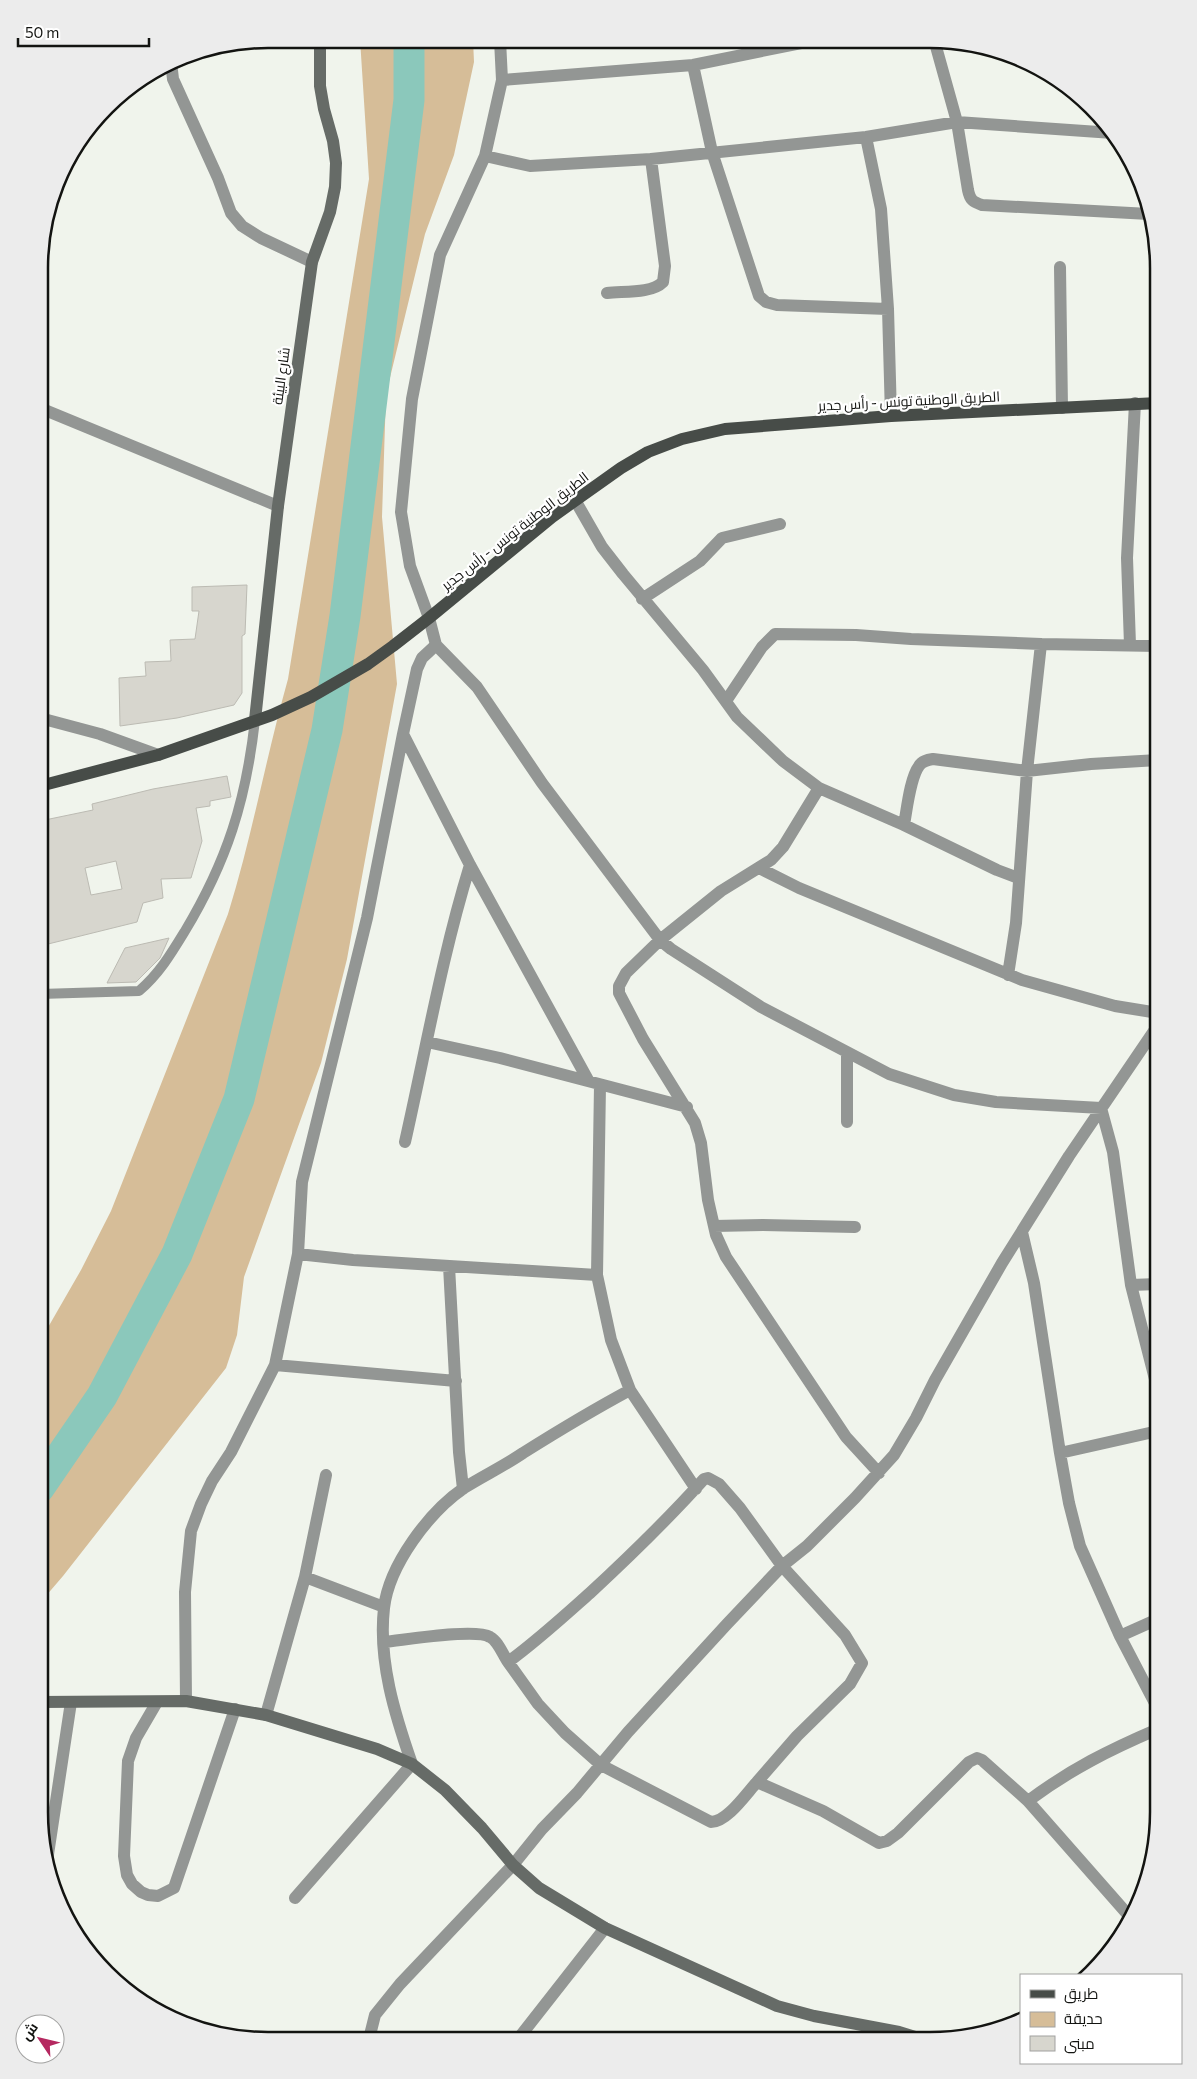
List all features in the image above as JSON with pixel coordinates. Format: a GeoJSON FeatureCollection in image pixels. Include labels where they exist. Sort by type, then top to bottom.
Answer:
{"type":"FeatureCollection","features":[{"type":"Feature","properties":{"kind":"main road","name":"الطريق الوطنية تونس - رأس جدير"},"geometry":{"type":"LineString","coordinates":[[48,784],[158,755],[272,715],[311,697],[368,664],[393,646],[575,500],[648,452],[682,439],[725,429],[891,416],[1150,403]]}},
{"type":"Feature","properties":{"kind":"street","name":"شارع البيئة"},"geometry":{"type":"LineString","coordinates":[[255,720],[278,506],[312,262],[330,212],[335,187],[336,162],[333,141],[320,86],[320,48]]}},
{"type":"Feature","properties":{"kind":"street"},"geometry":{"type":"LineString","coordinates":[[500,48],[502,80],[485,156],[440,255],[412,399],[401,512],[410,566],[429,618],[436,646],[477,687],[542,783],[660,940],[702,970],[761,1007],[889,1074],[954,1095],[1029,1105],[1101,1108]]}},
{"type":"Feature","properties":{"kind":"street"},"geometry":{"type":"LineString","coordinates":[[502,80],[693,65],[777,48]]}},
{"type":"Feature","properties":{"kind":"street"},"geometry":{"type":"LineString","coordinates":[[936,48],[957,122],[968,190],[970,198],[974,202],[982,205],[1143,214]]}},
{"type":"Feature","properties":{"kind":"street"},"geometry":{"type":"LineString","coordinates":[[693,65],[712,152],[759,296],[766,302],[777,305],[888,309]]}},
{"type":"Feature","properties":{"kind":"street"},"geometry":{"type":"LineString","coordinates":[[172,69],[173,79],[218,178],[231,213],[242,226],[262,238],[312,262]]}},
{"type":"Feature","properties":{"kind":"street"},"geometry":{"type":"LineString","coordinates":[[485,156],[530,166],[651,159],[866,137],[957,122],[1103,132]]}},
{"type":"Feature","properties":{"kind":"street"},"geometry":{"type":"LineString","coordinates":[[866,137],[882,209],[888,309],[891,416]]}},
{"type":"Feature","properties":{"kind":"street"},"geometry":{"type":"LineString","coordinates":[[607,293],[651,289],[658,287],[663,282],[665,266],[651,159]]}},
{"type":"Feature","properties":{"kind":"street"},"geometry":{"type":"LineString","coordinates":[[1060,267],[1062,408]]}},
{"type":"Feature","properties":{"kind":"street"},"geometry":{"type":"LineString","coordinates":[[1130,645],[1127,558],[1135,403]]}},
{"type":"Feature","properties":{"kind":"street"},"geometry":{"type":"LineString","coordinates":[[48,411],[278,506]]}},
{"type":"Feature","properties":{"kind":"street"},"geometry":{"type":"LineString","coordinates":[[575,500],[602,546],[642,599],[703,670],[737,717],[760,740],[819,788],[1018,878]]}},
{"type":"Feature","properties":{"kind":"street"},"geometry":{"type":"LineString","coordinates":[[642,599],[700,561],[722,538],[780,524]]}},
{"type":"Feature","properties":{"kind":"street"},"geometry":{"type":"LineString","coordinates":[[726,702],[762,647],[775,634],[856,634],[911,639],[1150,646]]}},
{"type":"Feature","properties":{"kind":"street"},"geometry":{"type":"LineString","coordinates":[[1008,975],[1016,923],[1027,772],[1041,644]]}},
{"type":"Feature","properties":{"kind":"street"},"geometry":{"type":"LineString","coordinates":[[186,1700],[185,1592],[191,1531],[212,1481],[231,1452],[275,1364],[298,1254],[302,1182],[367,918],[417,669],[422,658],[436,646]]}},
{"type":"Feature","properties":{"kind":"street"},"geometry":{"type":"LineString","coordinates":[[48,720],[100,734],[158,755]]}},
{"type":"Feature","properties":{"kind":"street"},"geometry":{"type":"LineString","coordinates":[[403,734],[470,865],[594,1082],[597,1275],[611,1340],[630,1390],[696,1489]]}},
{"type":"Feature","properties":{"kind":"street"},"geometry":{"type":"LineString","coordinates":[[904,825],[914,776],[919,766],[925,760],[933,759],[1027,772],[1082,765],[1150,761]]}},
{"type":"Feature","properties":{"kind":"street"},"geometry":{"type":"LineString","coordinates":[[819,788],[783,848],[759,868],[721,891],[660,940],[626,974],[619,986],[619,993],[653,1056],[688,1108],[695,1123],[701,1143],[708,1200],[714,1226],[726,1257],[846,1437],[879,1473]]}},
{"type":"Feature","properties":{"kind":"street"},"geometry":{"type":"LineString","coordinates":[[405,1142],[454,917],[470,865]]}},
{"type":"Feature","properties":{"kind":"street"},"geometry":{"type":"LineString","coordinates":[[759,868],[799,888],[1008,975],[1114,1006],[1150,1012]]}},
{"type":"Feature","properties":{"kind":"street"},"geometry":{"type":"LineString","coordinates":[[371,2032],[375,2014],[400,1984],[513,1865],[542,1829],[601,1765],[628,1732],[782,1566],[807,1546],[879,1473],[894,1455],[1002,1262],[1101,1108],[1150,1037]]}},
{"type":"Feature","properties":{"kind":"street"},"geometry":{"type":"LineString","coordinates":[[427,1042],[500,1058],[688,1108]]}},
{"type":"Feature","properties":{"kind":"street"},"geometry":{"type":"LineString","coordinates":[[847,1052],[847,1122]]}},
{"type":"Feature","properties":{"kind":"street"},"geometry":{"type":"LineString","coordinates":[[1101,1108],[1113,1152],[1131,1285],[1150,1360]]}},
{"type":"Feature","properties":{"kind":"street"},"geometry":{"type":"LineString","coordinates":[[714,1226],[763,1224],[855,1227]]}},
{"type":"Feature","properties":{"kind":"street"},"geometry":{"type":"LineString","coordinates":[[1022,1232],[1034,1283],[1069,1503],[1080,1546],[1120,1636],[1150,1693]]}},
{"type":"Feature","properties":{"kind":"street"},"geometry":{"type":"LineString","coordinates":[[298,1254],[353,1260],[597,1275]]}},
{"type":"Feature","properties":{"kind":"street"},"geometry":{"type":"LineString","coordinates":[[449,1266],[459,1452],[463,1489]]}},
{"type":"Feature","properties":{"kind":"street"},"geometry":{"type":"LineString","coordinates":[[1131,1285],[1150,1284]]}},
{"type":"Feature","properties":{"kind":"street"},"geometry":{"type":"LineString","coordinates":[[275,1364],[456,1381]]}},
{"type":"Feature","properties":{"kind":"street"},"geometry":{"type":"LineString","coordinates":[[412,1764],[395,1715],[384,1642],[384,1607],[405,1549],[429,1521],[463,1489],[562,1427],[630,1390]]}},
{"type":"Feature","properties":{"kind":"street"},"geometry":{"type":"LineString","coordinates":[[1060,1453],[1150,1433]]}},
{"type":"Feature","properties":{"kind":"street"},"geometry":{"type":"LineString","coordinates":[[266,1715],[304,1577],[326,1475]]}},
{"type":"Feature","properties":{"kind":"street"},"geometry":{"type":"LineString","coordinates":[[384,1642],[452,1635],[480,1634],[492,1638],[508,1662],[538,1704],[565,1733],[601,1765],[711,1822],[718,1822],[725,1818],[797,1736],[850,1684],[862,1663],[846,1634],[782,1566],[746,1516],[719,1484],[708,1478],[704,1479],[651,1537],[534,1643],[508,1662]]}},
{"type":"Feature","properties":{"kind":"street"},"geometry":{"type":"LineString","coordinates":[[304,1577],[341,1589],[384,1607]]}},
{"type":"Feature","properties":{"kind":"street"},"geometry":{"type":"LineString","coordinates":[[1120,1636],[1150,1623]]}},
{"type":"Feature","properties":{"kind":"street"},"geometry":{"type":"LineString","coordinates":[[48,1702],[157,1702],[186,1700],[266,1715],[377,1749],[412,1764],[445,1790],[482,1828],[513,1865],[539,1888],[605,1928],[778,2006],[814,2016],[899,2032]]}},
{"type":"Feature","properties":{"kind":"street"},"geometry":{"type":"LineString","coordinates":[[50,1843],[71,1702]]}},
{"type":"Feature","properties":{"kind":"street"},"geometry":{"type":"LineString","coordinates":[[157,1702],[136,1738],[128,1761],[124,1856],[127,1875],[132,1884],[148,1895],[158,1896],[174,1888],[235,1709]]}},
{"type":"Feature","properties":{"kind":"street"},"geometry":{"type":"LineString","coordinates":[[1028,1801],[1053,1782],[1092,1758],[1150,1733]]}},
{"type":"Feature","properties":{"kind":"street"},"geometry":{"type":"LineString","coordinates":[[757,1782],[823,1811],[879,1843],[887,1841],[898,1833],[973,1759],[982,1760],[1028,1801],[1125,1912]]}},
{"type":"Feature","properties":{"kind":"street"},"geometry":{"type":"LineString","coordinates":[[295,1898],[412,1764]]}},
{"type":"Feature","properties":{"kind":"street"},"geometry":{"type":"LineString","coordinates":[[523,2032],[605,1928]]}},
{"type":"Feature","properties":{"kind":"lane"},"geometry":{"type":"LineString","coordinates":[[48,994],[139,991],[164,966],[197,911],[226,853],[244,793],[255,720]]}},
{"type":"Feature","properties":{"kind":"green space"},"geometry":{"type":"Polygon","coordinates":[[[361,48],[473,48],[474,62],[454,155],[425,234],[386,394],[382,517],[397,684],[347,959],[321,1063],[244,1277],[237,1335],[226,1368],[48,1594],[48,1327],[81,1270],[111,1211],[228,914],[237,885],[288,679],[369,179],[361,48]]]}},
{"type":"Feature","properties":{"kind":"building"},"geometry":{"type":"Polygon","coordinates":[[[247,585],[245,634],[242,636],[242,693],[234,705],[177,718],[120,726],[119,678],[146,676],[145,662],[171,661],[170,640],[195,639],[199,611],[192,611],[192,587],[247,585]]]}},
{"type":"Feature","properties":{"kind":"building"},"geometry":{"type":"Polygon","coordinates":[[[227,776],[231,797],[210,801],[210,806],[196,808],[202,841],[191,878],[161,879],[163,898],[143,903],[137,922],[48,944],[48,819],[93,810],[92,804],[153,789],[227,776]],[[116,861],[85,868],[91,895],[122,889],[116,861]]]}},
{"type":"Feature","properties":{"kind":"building"},"geometry":{"type":"Polygon","coordinates":[[[169,938],[160,958],[136,982],[107,983],[125,948],[169,938]]]}},
{"type":"Feature","properties":{"kind":"waterway"},"geometry":{"type":"LineString","coordinates":[[48,1475],[102,1396],[177,1254],[239,1099],[327,730],[345,616],[409,100],[409,48]]}}]}
